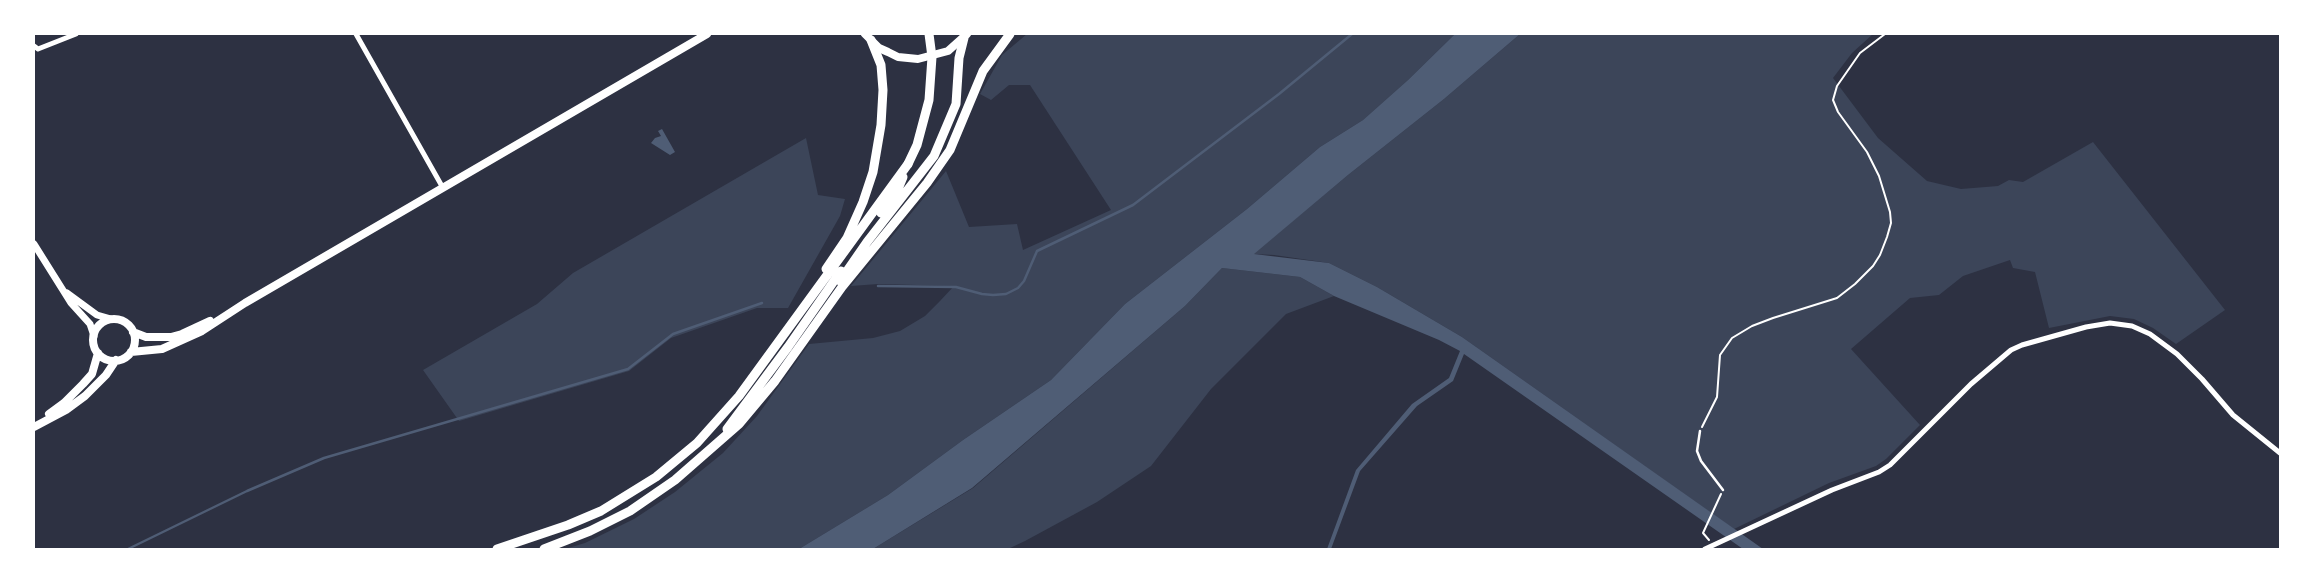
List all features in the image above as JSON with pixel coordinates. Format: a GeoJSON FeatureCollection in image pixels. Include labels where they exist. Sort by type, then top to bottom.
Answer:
{"type":"FeatureCollection","features":[{"type":"Feature","properties":{"kind":"main road"},"geometry":{"type":"LineString","coordinates":[[544,549],[590,531],[630,511],[692,465],[739,424],[775,381],[842,287],[933,174],[950,150],[983,71],[1010,34]]}},
{"type":"Feature","properties":{"kind":"main road"},"geometry":{"type":"LineString","coordinates":[[131,352],[162,349],[187,339],[245,303],[707,35]]}},
{"type":"Feature","properties":{"kind":"main road"},"geometry":{"type":"LineString","coordinates":[[692,465],[727,429],[788,346],[898,189],[924,121],[932,78],[930,35]]}},
{"type":"Feature","properties":{"kind":"main road"},"geometry":{"type":"LineString","coordinates":[[739,424],[867,242],[934,156],[956,104],[958,58],[965,36]]}},
{"type":"Feature","properties":{"kind":"main road"},"geometry":{"type":"LineString","coordinates":[[868,37],[898,57],[918,59],[948,51],[965,36]]}},
{"type":"Feature","properties":{"kind":"main road"},"geometry":{"type":"LineString","coordinates":[[758,370],[847,238],[863,202],[874,162],[883,90],[881,65],[868,37]]}},
{"type":"Feature","properties":{"kind":"main road"},"geometry":{"type":"LineString","coordinates":[[497,549],[568,526],[601,511],[637,490],[697,443],[739,396],[908,164]]}},
{"type":"Feature","properties":{"kind":"main road"},"geometry":{"type":"LineString","coordinates":[[133,332],[134,346],[127,356],[116,360],[106,359],[95,348],[94,336],[100,325],[111,319],[124,322],[133,332],[146,337],[171,337],[182,334],[245,303]]}},
{"type":"Feature","properties":{"kind":"main road"},"geometry":{"type":"LineString","coordinates":[[34,426],[78,390],[92,374],[98,353]]}},
{"type":"Feature","properties":{"kind":"main road"},"geometry":{"type":"LineString","coordinates":[[34,426],[66,410],[86,396],[106,375],[116,360]]}},
{"type":"Feature","properties":{"kind":"street"},"geometry":{"type":"LineString","coordinates":[[34,46],[38,49],[76,34]]}},
{"type":"Feature","properties":{"kind":"street"},"geometry":{"type":"LineString","coordinates":[[356,34],[443,188]]}},
{"type":"Feature","properties":{"kind":"street"},"geometry":{"type":"LineString","coordinates":[[34,244],[36,255],[65,292],[71,303],[90,324],[94,336]]}},
{"type":"Feature","properties":{"kind":"street"},"geometry":{"type":"LineString","coordinates":[[65,292],[97,316],[111,319]]}},
{"type":"Feature","properties":{"kind":"street"},"geometry":{"type":"LineString","coordinates":[[1705,549],[1832,490],[1861,481],[1885,469],[1971,384],[2011,350],[2054,335],[2110,323],[2132,326],[2150,334],[2177,354],[2202,379],[2233,415],[2280,453]]}},
{"type":"Feature","properties":{"kind":"lane"},"geometry":{"type":"LineString","coordinates":[[1700,430],[1697,451],[1701,461],[1723,490]]}},
{"type":"Feature","properties":{"kind":"path"},"geometry":{"type":"LineString","coordinates":[[1700,430],[1718,397],[1720,354],[1732,338],[1759,323],[1837,298],[1856,284],[1873,266],[1880,255],[1888,237],[1891,223],[1890,212],[1878,176],[1867,152],[1838,112],[1833,100],[1837,86],[1860,53],[1884,34]]}},
{"type":"Feature","properties":{"kind":"path"},"geometry":{"type":"LineString","coordinates":[[1703,533],[1723,490]]}},
{"type":"Feature","properties":{"kind":"shaded area"},"geometry":{"type":"Polygon","coordinates":[[[1027,34],[1455,34],[1408,80],[1363,120],[1320,147],[1247,209],[1125,304],[1051,380],[963,440],[888,495],[799,549],[565,549],[585,543],[634,519],[675,492],[723,453],[757,416],[809,344],[873,338],[900,331],[925,316],[954,286],[878,284],[851,286],[946,171],[969,227],[1017,224],[1023,250],[1111,210],[1030,85],[1009,85],[991,100],[980,94],[1002,55],[1027,34]]]}},
{"type":"Feature","properties":{"kind":"shaded area"},"geometry":{"type":"Polygon","coordinates":[[[1455,34],[1520,34],[1444,99],[1348,175],[1254,254],[1329,263],[1377,287],[1462,337],[1763,549],[1743,549],[1464,354],[1453,381],[1417,406],[1360,471],[1331,549],[1327,549],[1356,470],[1412,404],[1449,378],[1460,351],[1439,340],[1334,296],[1300,277],[1222,268],[1185,306],[972,488],[873,549],[799,549],[888,495],[963,440],[1051,380],[1125,304],[1247,209],[1320,147],[1363,120],[1408,80],[1455,34]]]}},
{"type":"Feature","properties":{"kind":"shaded area"},"geometry":{"type":"Polygon","coordinates":[[[1520,34],[1873,34],[1852,53],[1833,78],[1878,138],[1927,181],[1961,189],[1998,186],[2009,180],[2023,182],[2093,142],[2225,310],[2176,344],[2153,328],[2134,319],[2110,316],[2049,328],[2035,272],[2013,268],[2010,260],[1963,276],[1939,295],[1910,298],[1851,349],[1920,425],[1886,459],[1876,466],[1829,483],[1734,529],[1462,337],[1377,287],[1329,263],[1253,254],[1444,99],[1520,34]]]}},
{"type":"Feature","properties":{"kind":"shaded area"},"geometry":{"type":"Polygon","coordinates":[[[662,129],[675,152],[670,155],[651,143],[655,138],[661,136],[658,131],[662,129]]]}},
{"type":"Feature","properties":{"kind":"shaded area"},"geometry":{"type":"Polygon","coordinates":[[[806,138],[818,195],[845,199],[840,216],[788,308],[757,308],[671,338],[629,371],[459,421],[423,370],[537,304],[573,273],[806,138]]]}},
{"type":"Feature","properties":{"kind":"shaded area"},"geometry":{"type":"Polygon","coordinates":[[[1222,268],[1300,277],[1334,296],[1286,314],[1211,389],[1151,466],[1097,502],[1008,549],[873,549],[973,488],[1185,306],[1222,268]]]}},
{"type":"Feature","properties":{"kind":"waterway"},"geometry":{"type":"LineString","coordinates":[[878,286],[956,287],[993,295],[1006,294],[1018,288],[1024,281],[1037,251],[1133,205],[1279,94],[1352,34]]}},
{"type":"Feature","properties":{"kind":"waterway"},"geometry":{"type":"LineString","coordinates":[[128,549],[247,491],[324,458],[628,369],[673,334],[762,303]]}}]}
